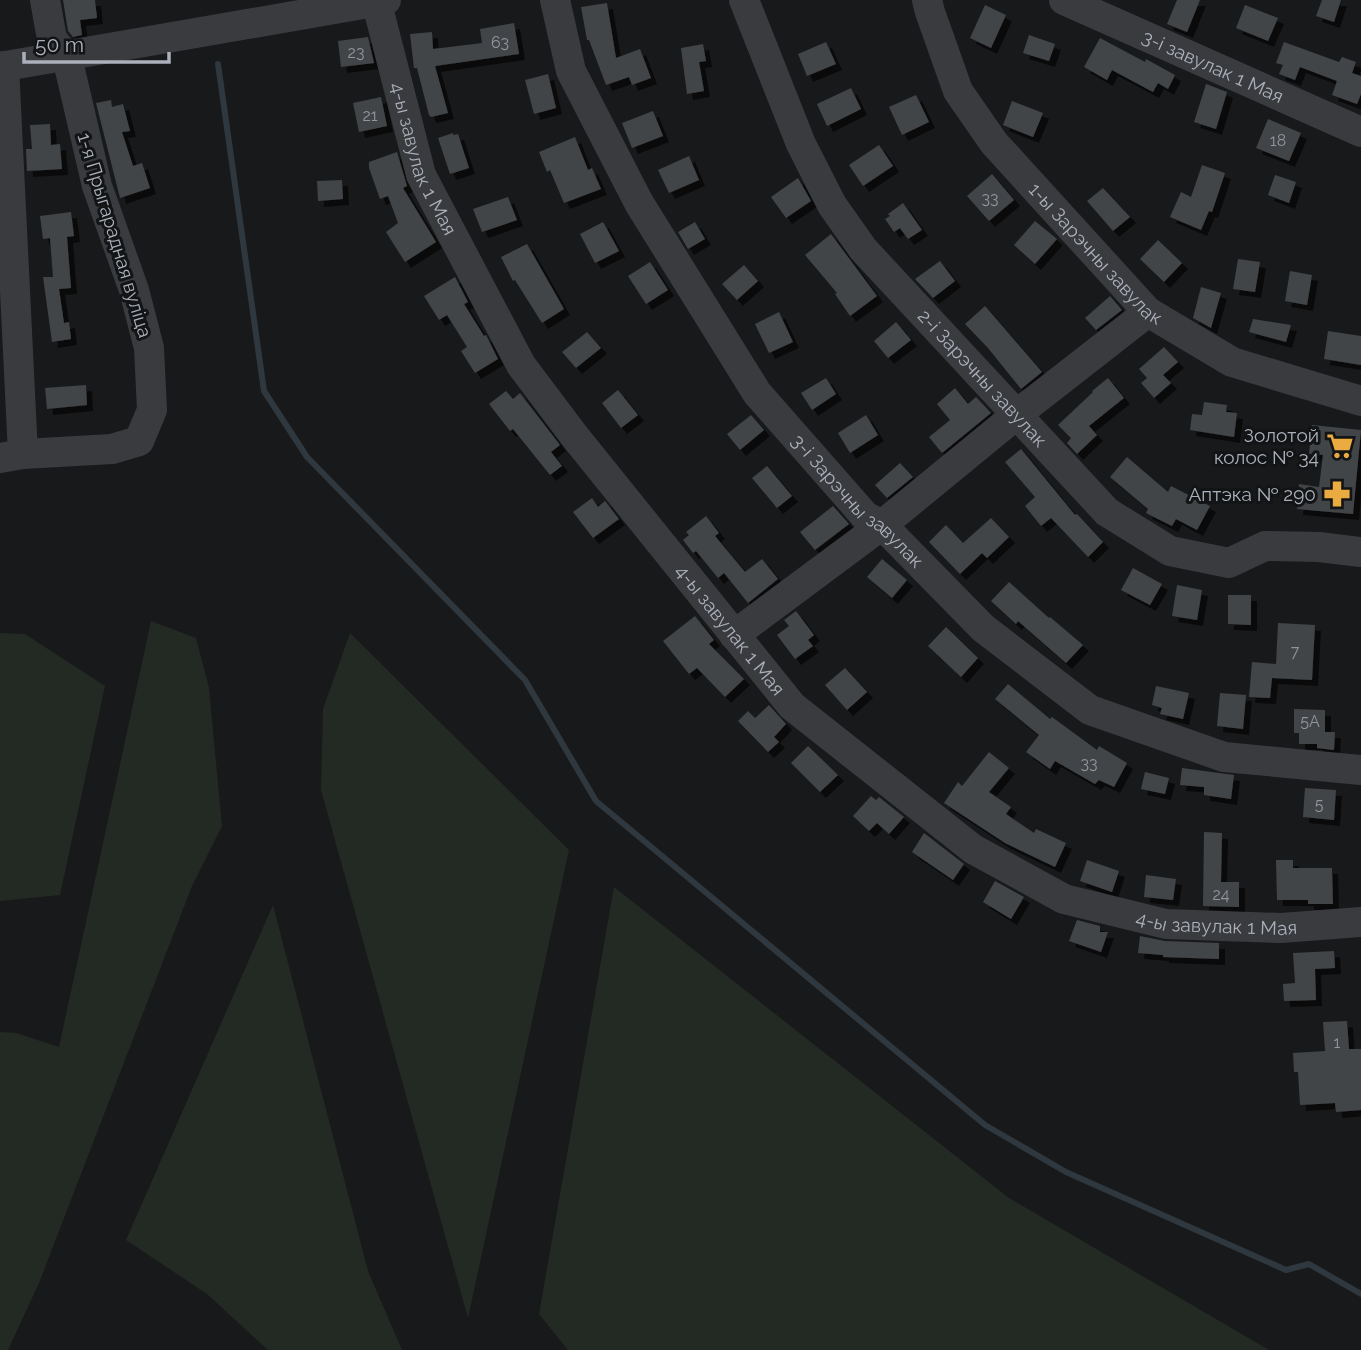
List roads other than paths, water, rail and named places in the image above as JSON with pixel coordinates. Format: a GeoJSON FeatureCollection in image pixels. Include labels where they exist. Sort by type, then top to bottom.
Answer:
{"type":"FeatureCollection","features":[{"type":"Feature","properties":{"kind":"street","name":"1-я Прыгарадная вуліца"},"geometry":{"type":"LineString","coordinates":[[2,66],[11,456],[113,449],[139,441],[152,410],[149,348],[134,290],[97,186],[67,57],[52,39],[45,0]]}},
{"type":"Feature","properties":{"kind":"street"},"geometry":{"type":"LineString","coordinates":[[2,66],[67,57],[379,0]]}},
{"type":"Feature","properties":{"kind":"street","name":"4-ы завулак 1 Мая"},"geometry":{"type":"LineString","coordinates":[[379,0],[421,175],[521,365],[576,438],[792,706],[973,849],[1064,899],[1166,924],[1281,928],[1361,922]]}},
{"type":"Feature","properties":{"kind":"street","name":"3-і Зарэчны завулак"},"geometry":{"type":"LineString","coordinates":[[555,0],[571,71],[639,203],[757,393],[865,516],[882,525],[984,628],[1090,710],[1224,757],[1361,770]]}},
{"type":"Feature","properties":{"kind":"street","name":"2-і Зарэчны завулак"},"geometry":{"type":"LineString","coordinates":[[744,0],[801,144],[832,205],[863,249],[1107,512],[1170,551],[1229,562],[1265,546],[1319,547],[1361,552]]}},
{"type":"Feature","properties":{"kind":"street","name":"1-ы Зарэчны завулак"},"geometry":{"type":"LineString","coordinates":[[927,0],[958,91],[994,143],[1148,313],[1232,362],[1361,401]]}},
{"type":"Feature","properties":{"kind":"street","name":"3-і завулак 1 Мая"},"geometry":{"type":"LineString","coordinates":[[1064,0],[1361,132]]}},
{"type":"Feature","properties":{"kind":"street"},"geometry":{"type":"LineString","coordinates":[[734,635],[882,525],[1148,313]]}},
{"type":"Feature","properties":{"kind":"waterway"},"geometry":{"type":"LineString","coordinates":[[218,64],[264,391],[307,457],[525,680],[596,801],[985,1125],[1066,1172],[1286,1270],[1309,1264],[1361,1294]]}},
{"type":"Feature","properties":{"kind":"place","name":"Золотой колос № 34"},"geometry":{"type":"Point","coordinates":[1340,446]}},
{"type":"Feature","properties":{"kind":"place","name":"Аптэка № 290"},"geometry":{"type":"Point","coordinates":[1337,494]}}]}
